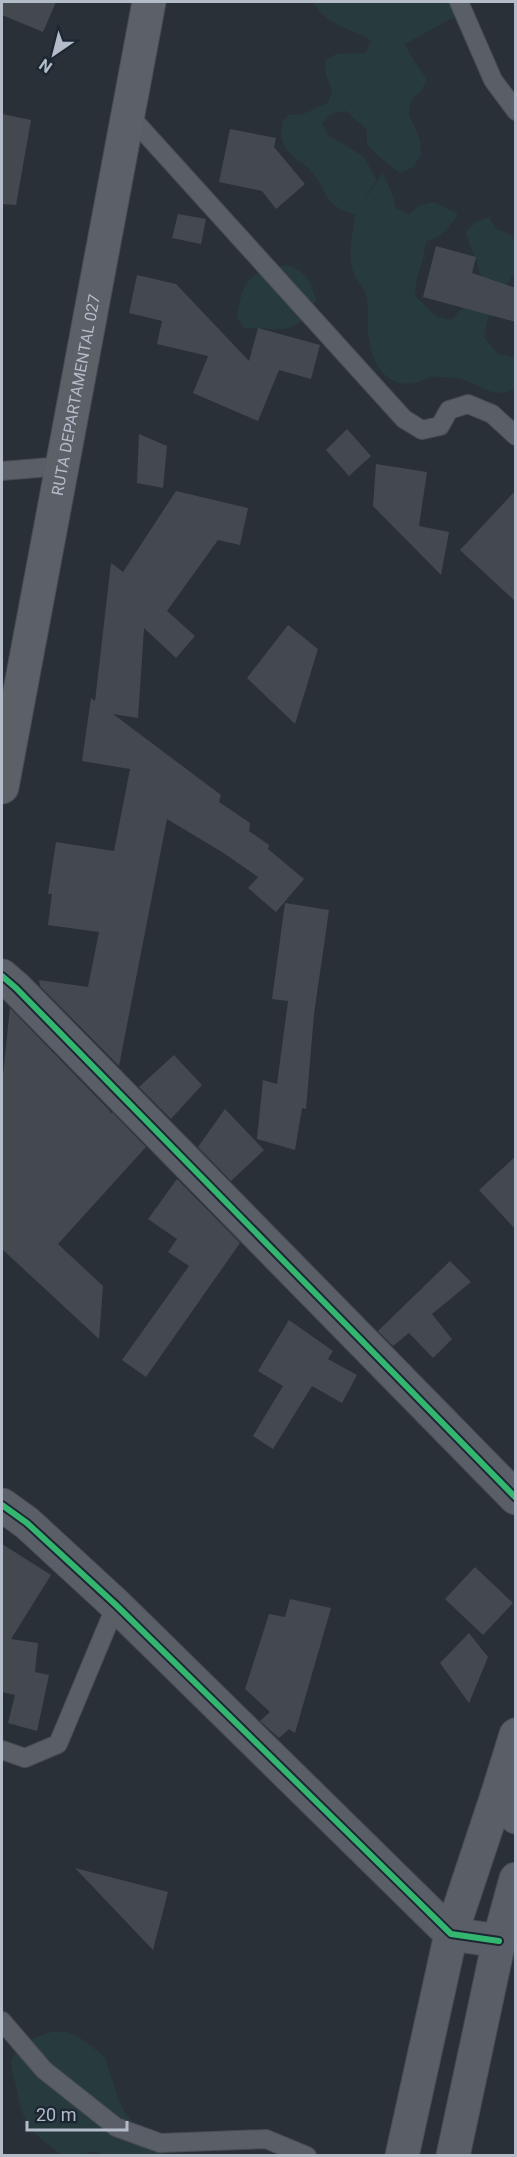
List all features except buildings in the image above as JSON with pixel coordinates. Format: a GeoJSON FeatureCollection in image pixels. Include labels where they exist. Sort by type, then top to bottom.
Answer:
{"type":"FeatureCollection","features":[{"type":"Feature","properties":{"kind":"main road","name":"RUTA DEPARTAMENTAL 027"},"geometry":{"type":"LineString","coordinates":[[2,787],[11,682],[62,466],[149,2]]}},
{"type":"Feature","properties":{"kind":"street"},"geometry":{"type":"LineString","coordinates":[[2,976],[99,1071],[516,1498]]}},
{"type":"Feature","properties":{"kind":"street"},"geometry":{"type":"LineString","coordinates":[[2,1505],[27,1523],[116,1605],[451,1934],[499,1941]]}},
{"type":"Feature","properties":{"kind":"street"},"geometry":{"type":"LineString","coordinates":[[402,2156],[451,1934],[506,1806],[516,1735]]}},
{"type":"Feature","properties":{"kind":"street"},"geometry":{"type":"LineString","coordinates":[[453,2156],[499,1941],[516,1879]]}},
{"type":"Feature","properties":{"kind":"lane"},"geometry":{"type":"LineString","coordinates":[[459,2],[493,80],[516,111]]}},
{"type":"Feature","properties":{"kind":"lane"},"geometry":{"type":"LineString","coordinates":[[128,114],[404,419],[422,430],[440,426],[449,410],[468,404],[492,414],[516,436]]}},
{"type":"Feature","properties":{"kind":"lane"},"geometry":{"type":"LineString","coordinates":[[2,471],[62,466]]}},
{"type":"Feature","properties":{"kind":"lane"},"geometry":{"type":"LineString","coordinates":[[2,1750],[25,1758],[58,1744],[116,1605]]}},
{"type":"Feature","properties":{"kind":"lane"},"geometry":{"type":"LineString","coordinates":[[2,2021],[44,2070],[116,2127],[160,2143],[266,2139],[307,2156]]}},
{"type":"Feature","properties":{"kind":"green space"},"geometry":{"type":"Polygon","coordinates":[[[313,2],[465,2],[464,7],[454,17],[405,44],[427,79],[421,91],[411,100],[409,114],[420,140],[421,154],[414,167],[400,173],[377,155],[367,144],[367,130],[346,111],[333,113],[322,123],[328,135],[363,156],[377,180],[358,210],[383,173],[396,208],[409,214],[420,205],[434,202],[458,214],[445,231],[426,242],[416,283],[415,296],[437,317],[451,320],[482,289],[482,281],[466,232],[476,222],[489,217],[496,229],[510,234],[515,241],[515,272],[492,309],[484,337],[498,354],[515,358],[515,388],[508,392],[494,392],[460,379],[431,376],[406,384],[395,382],[380,369],[374,358],[368,333],[366,295],[354,274],[350,257],[355,215],[344,211],[330,201],[313,174],[287,150],[281,137],[283,120],[289,115],[303,114],[328,103],[332,90],[326,75],[325,60],[336,54],[365,53],[371,41],[331,21],[318,10],[313,2]]]}},
{"type":"Feature","properties":{"kind":"green space"},"geometry":{"type":"Polygon","coordinates":[[[287,265],[300,271],[310,282],[316,300],[309,312],[294,326],[287,328],[244,328],[237,317],[245,286],[250,279],[264,270],[287,265]]]}},
{"type":"Feature","properties":{"kind":"green space"},"geometry":{"type":"Polygon","coordinates":[[[52,2032],[67,2032],[82,2039],[105,2057],[124,2111],[132,2122],[167,2155],[100,2155],[96,2151],[64,2155],[34,2132],[24,2117],[11,2063],[20,2048],[37,2037],[52,2032]]]}},
{"type":"Feature","properties":{"kind":"cycle path"},"geometry":{"type":"LineString","coordinates":[[2,976],[516,1498]]}},
{"type":"Feature","properties":{"kind":"cycle path"},"geometry":{"type":"LineString","coordinates":[[2,1505],[27,1523],[116,1605],[451,1934],[499,1941]]}}]}
